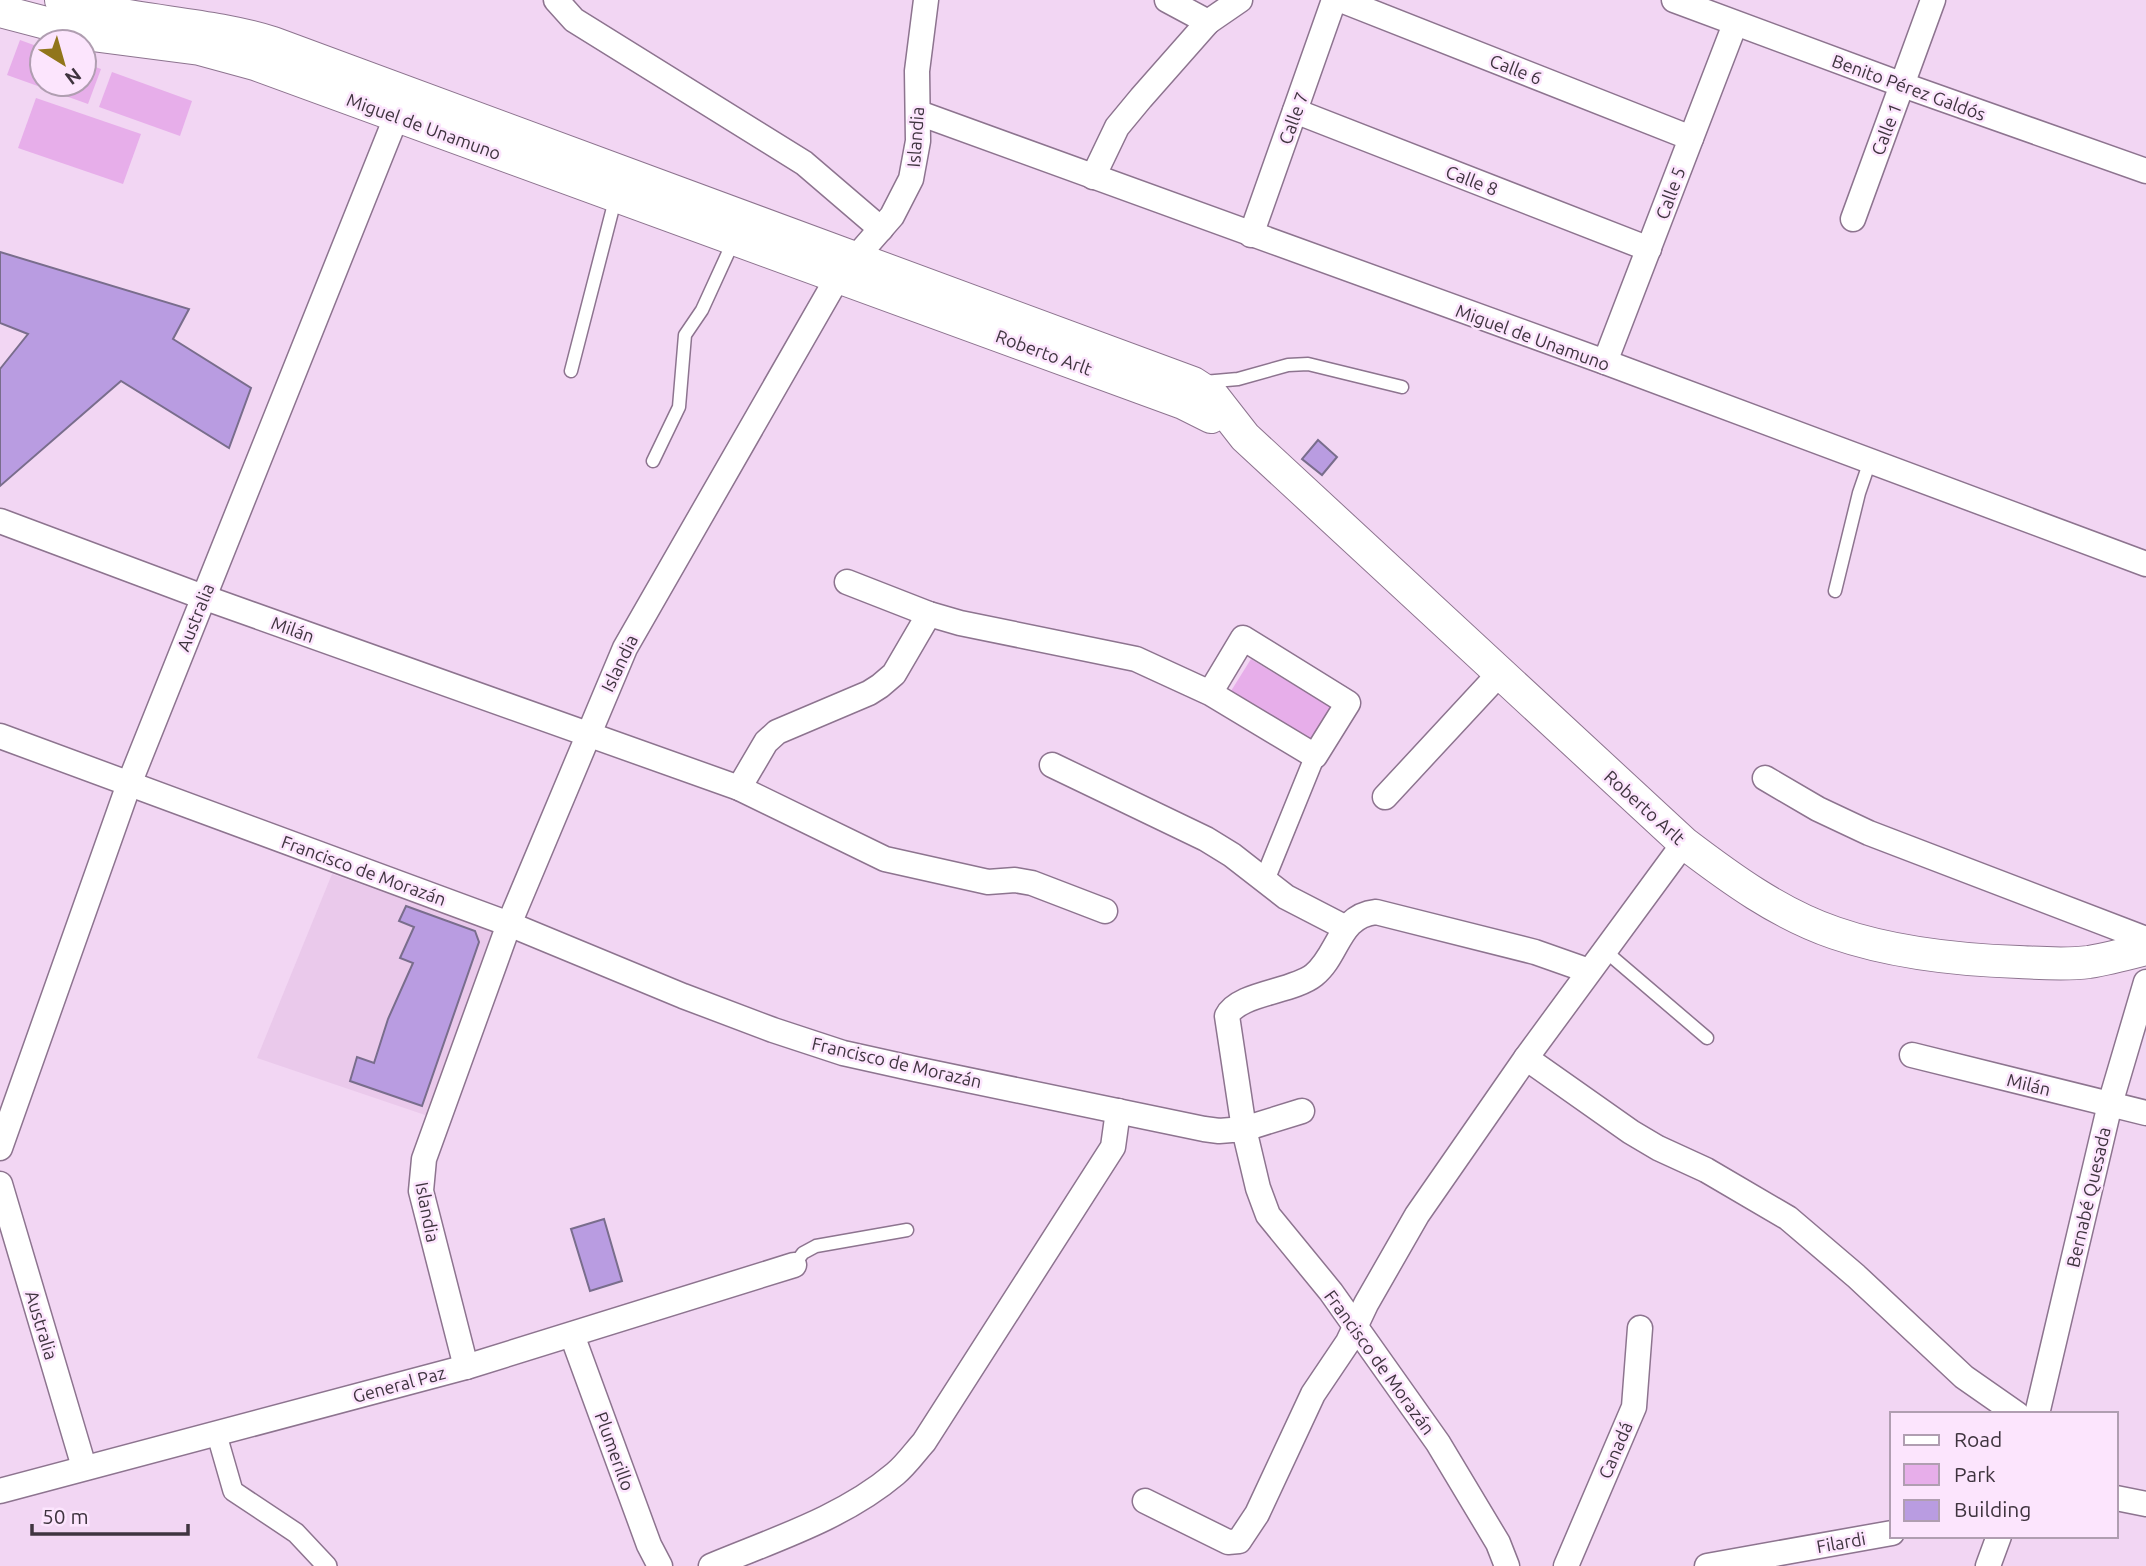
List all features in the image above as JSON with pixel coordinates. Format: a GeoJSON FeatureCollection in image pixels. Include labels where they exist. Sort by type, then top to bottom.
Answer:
{"type":"FeatureCollection","features":[{"type":"Feature","properties":{"kind":"street","name":"Miguel de Unamuno"},"geometry":{"type":"LineString","coordinates":[[61,0],[128,17],[202,25],[241,33],[616,196],[734,239],[847,268]]}},
{"type":"Feature","properties":{"kind":"street"},"geometry":{"type":"LineString","coordinates":[[556,0],[574,20],[804,163],[881,229]]}},
{"type":"Feature","properties":{"kind":"street","name":"Islandia"},"geometry":{"type":"LineString","coordinates":[[466,1367],[421,1191],[421,1171],[509,924],[625,648],[847,268],[891,216],[911,179],[915,166],[919,113],[916,71],[926,0]]}},
{"type":"Feature","properties":{"kind":"street"},"geometry":{"type":"LineString","coordinates":[[1167,0],[1208,22]]}},
{"type":"Feature","properties":{"kind":"street"},"geometry":{"type":"LineString","coordinates":[[1093,177],[1117,127],[1141,98],[1208,22],[1240,0]]}},
{"type":"Feature","properties":{"kind":"street","name":"Calle 7"},"geometry":{"type":"LineString","coordinates":[[1251,235],[1334,0]]}},
{"type":"Feature","properties":{"kind":"street","name":"Calle 6"},"geometry":{"type":"LineString","coordinates":[[1341,0],[1691,138]]}},
{"type":"Feature","properties":{"kind":"street","name":"Benito Pérez Galdós"},"geometry":{"type":"LineString","coordinates":[[1674,0],[2146,171]]}},
{"type":"Feature","properties":{"kind":"street","name":"Calle 1"},"geometry":{"type":"LineString","coordinates":[[1853,219],[1933,0]]}},
{"type":"Feature","properties":{"kind":"street","name":"Miguel de Unamuno"},"geometry":{"type":"LineString","coordinates":[[0,11],[92,35],[226,55],[401,104],[847,268]]}},
{"type":"Feature","properties":{"kind":"street","name":"Calle 5"},"geometry":{"type":"LineString","coordinates":[[1605,362],[1735,24]]}},
{"type":"Feature","properties":{"kind":"street","name":"Australia"},"geometry":{"type":"LineString","coordinates":[[0,1148],[129,784],[401,104]]}},
{"type":"Feature","properties":{"kind":"street","name":"Calle 8"},"geometry":{"type":"LineString","coordinates":[[1295,111],[1649,248]]}},
{"type":"Feature","properties":{"kind":"street","name":"Miguel de Unamuno"},"geometry":{"type":"LineString","coordinates":[[919,113],[1605,362],[2146,564]]}},
{"type":"Feature","properties":{"kind":"street","name":"Roberto Arlt"},"geometry":{"type":"LineString","coordinates":[[847,268],[1193,383],[1213,396],[1245,437],[1684,843],[1727,876],[1778,907],[1833,933],[1952,958],[2058,964],[2089,962],[2146,949]]}},
{"type":"Feature","properties":{"kind":"street","name":"Roberto Arlt"},"geometry":{"type":"LineString","coordinates":[[847,268],[1183,403],[1245,437]]}},
{"type":"Feature","properties":{"kind":"street","name":"Milán"},"geometry":{"type":"LineString","coordinates":[[0,521],[204,597],[739,788],[885,859],[988,883],[1015,880],[1032,883],[1105,911]]}},
{"type":"Feature","properties":{"kind":"street"},"geometry":{"type":"LineString","coordinates":[[847,582],[929,614],[960,623],[1136,659],[1210,693],[1315,756]]}},
{"type":"Feature","properties":{"kind":"street"},"geometry":{"type":"LineString","coordinates":[[739,788],[766,742],[777,732],[869,693],[894,674],[929,614]]}},
{"type":"Feature","properties":{"kind":"street"},"geometry":{"type":"LineString","coordinates":[[1210,693],[1243,638],[1348,704],[1315,756],[1265,879]]}},
{"type":"Feature","properties":{"kind":"street"},"geometry":{"type":"LineString","coordinates":[[1385,797],[1500,673]]}},
{"type":"Feature","properties":{"kind":"street","name":"Francisco de Morazán"},"geometry":{"type":"LineString","coordinates":[[0,736],[509,924],[773,1030],[843,1052],[1118,1111],[1204,1129],[1244,1129],[1258,1188],[1268,1215],[1331,1292],[1445,1453],[1498,1543],[1507,1566]]}},
{"type":"Feature","properties":{"kind":"street"},"geometry":{"type":"LineString","coordinates":[[1052,765],[1206,839],[1265,879],[1286,897],[1346,928]]}},
{"type":"Feature","properties":{"kind":"street"},"geometry":{"type":"LineString","coordinates":[[1765,778],[1818,809],[1869,834],[2146,939]]}},
{"type":"Feature","properties":{"kind":"street"},"geometry":{"type":"LineString","coordinates":[[1146,1501],[1228,1542],[1239,1541],[1257,1514],[1313,1394],[1355,1328],[1417,1215],[1526,1058],[1684,843]]}},
{"type":"Feature","properties":{"kind":"street"},"geometry":{"type":"LineString","coordinates":[[1302,1111],[1244,1129],[1227,1016],[1230,1010],[1248,1000],[1296,985],[1316,973],[1357,915],[1376,912],[1535,952],[1589,971]]}},
{"type":"Feature","properties":{"kind":"street","name":"Bernabé Quesada"},"geometry":{"type":"LineString","coordinates":[[2038,1412],[2110,1104],[2146,982]]}},
{"type":"Feature","properties":{"kind":"street","name":"Milán"},"geometry":{"type":"LineString","coordinates":[[1912,1055],[2146,1113]]}},
{"type":"Feature","properties":{"kind":"street"},"geometry":{"type":"LineString","coordinates":[[1526,1058],[1631,1132],[1706,1170],[1788,1218],[1856,1276],[1964,1377],[2014,1412]]}},
{"type":"Feature","properties":{"kind":"street"},"geometry":{"type":"LineString","coordinates":[[711,1566],[810,1525],[870,1493],[897,1473],[924,1441],[1112,1147],[1118,1111]]}},
{"type":"Feature","properties":{"kind":"street","name":"Australia"},"geometry":{"type":"LineString","coordinates":[[0,1184],[84,1467]]}},
{"type":"Feature","properties":{"kind":"street","name":"General Paz"},"geometry":{"type":"LineString","coordinates":[[0,1491],[466,1367],[794,1265]]}},
{"type":"Feature","properties":{"kind":"street","name":"Canadá"},"geometry":{"type":"LineString","coordinates":[[1566,1566],[1634,1406],[1640,1328]]}},
{"type":"Feature","properties":{"kind":"street","name":"Plumerillo"},"geometry":{"type":"LineString","coordinates":[[572,1335],[649,1545],[660,1566]]}},
{"type":"Feature","properties":{"kind":"street"},"geometry":{"type":"LineString","coordinates":[[216,1432],[233,1491],[296,1533],[327,1566]]}},
{"type":"Feature","properties":{"kind":"street"},"geometry":{"type":"LineString","coordinates":[[2118,1498],[2146,1504]]}},
{"type":"Feature","properties":{"kind":"street","name":"Filardi"},"geometry":{"type":"LineString","coordinates":[[1707,1566],[1890,1533]]}},
{"type":"Feature","properties":{"kind":"street"},"geometry":{"type":"LineString","coordinates":[[1988,1566],[1999,1538]]}},
{"type":"Feature","properties":{"kind":"lane"},"geometry":{"type":"LineString","coordinates":[[571,371],[616,196]]}},
{"type":"Feature","properties":{"kind":"lane"},"geometry":{"type":"LineString","coordinates":[[653,461],[679,407],[685,335],[702,310],[734,239]]}},
{"type":"Feature","properties":{"kind":"lane"},"geometry":{"type":"LineString","coordinates":[[1193,383],[1238,379],[1288,365],[1308,364],[1402,387]]}},
{"type":"Feature","properties":{"kind":"lane"},"geometry":{"type":"LineString","coordinates":[[1835,591],[1859,493],[1870,461]]}},
{"type":"Feature","properties":{"kind":"lane"},"geometry":{"type":"LineString","coordinates":[[1604,950],[1707,1038]]}},
{"type":"Feature","properties":{"kind":"lane"},"geometry":{"type":"LineString","coordinates":[[794,1265],[803,1253],[816,1246],[907,1230]]}},
{"type":"Feature","properties":{"kind":"shaded area"},"geometry":{"type":"Polygon","coordinates":[[[332,874],[494,931],[428,1116],[257,1058],[332,874]]]}},
{"type":"Feature","properties":{"kind":"green space"},"geometry":{"type":"Polygon","coordinates":[[[20,40],[28,43],[28,83],[7,75],[20,40]]]}},
{"type":"Feature","properties":{"kind":"green space"},"geometry":{"type":"Polygon","coordinates":[[[112,72],[192,101],[180,136],[99,107],[112,72]]]}},
{"type":"Feature","properties":{"kind":"green space"},"geometry":{"type":"Polygon","coordinates":[[[36,98],[141,134],[123,184],[18,148],[36,98]]]}},
{"type":"Feature","properties":{"kind":"green space"},"geometry":{"type":"Polygon","coordinates":[[[71,98],[90,98],[88,104],[71,98]]]}},
{"type":"Feature","properties":{"kind":"green space"},"geometry":{"type":"Polygon","coordinates":[[[1251,659],[1334,709],[1314,742],[1231,691],[1251,659]]]}},
{"type":"Feature","properties":{"kind":"building"},"geometry":{"type":"Polygon","coordinates":[[[0,252],[189,309],[173,339],[251,388],[229,448],[121,381],[0,486],[0,369],[28,334],[0,323],[0,252]]]}},
{"type":"Feature","properties":{"kind":"building"},"geometry":{"type":"Polygon","coordinates":[[[1318,440],[1337,457],[1322,475],[1302,459],[1318,440]]]}},
{"type":"Feature","properties":{"kind":"building"},"geometry":{"type":"Polygon","coordinates":[[[406,906],[475,931],[479,942],[422,1106],[350,1081],[357,1057],[374,1063],[388,1019],[413,963],[400,958],[414,927],[399,921],[406,906]]]}},
{"type":"Feature","properties":{"kind":"building"},"geometry":{"type":"Polygon","coordinates":[[[604,1219],[622,1281],[590,1291],[571,1229],[604,1219]]]}}]}
